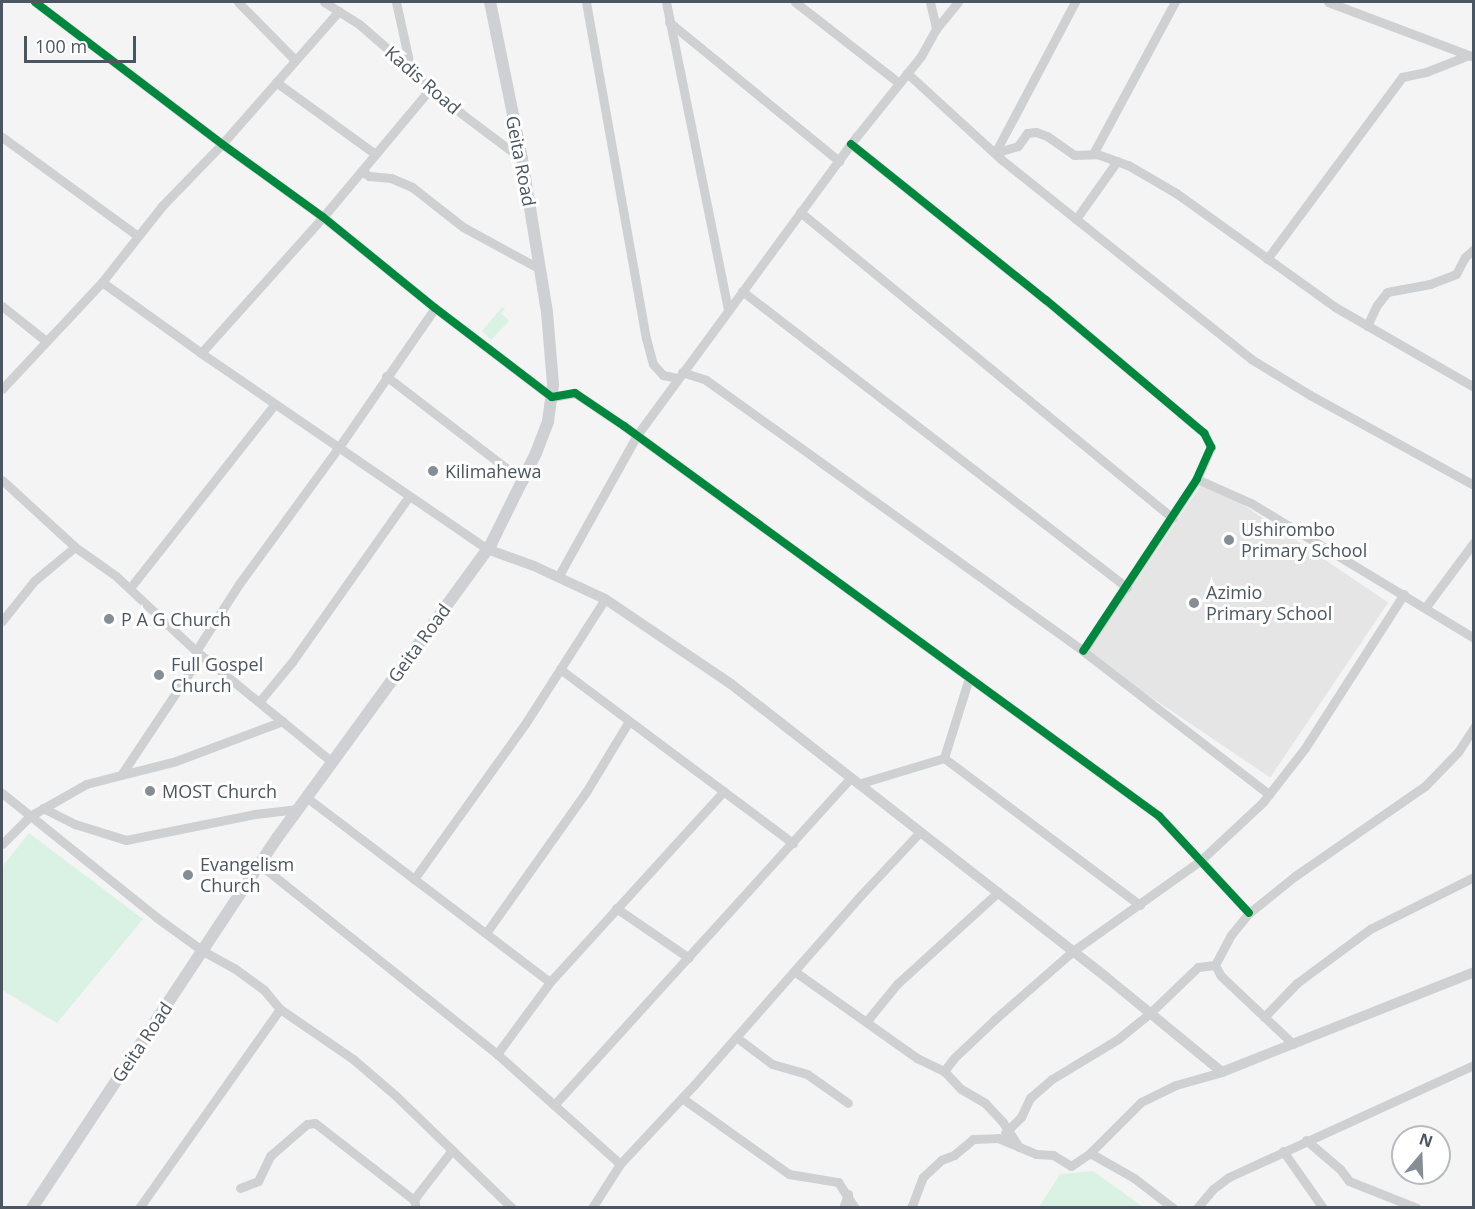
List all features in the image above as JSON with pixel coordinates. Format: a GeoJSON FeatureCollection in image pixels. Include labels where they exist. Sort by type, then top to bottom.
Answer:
{"type":"FeatureCollection","features":[{"type":"Feature","properties":{"kind":"main road","name":"Geita Road"},"geometry":{"type":"LineString","coordinates":[[32,1208],[259,864],[487,549],[523,481],[540,442],[552,397],[548,312],[522,159],[490,2]]}},
{"type":"Feature","properties":{"kind":"street"},"geometry":{"type":"LineString","coordinates":[[35,2],[222,144],[323,217],[435,308],[552,397],[575,393],[637,435],[1159,816],[1249,913]]}},
{"type":"Feature","properties":{"kind":"street"},"geometry":{"type":"LineString","coordinates":[[238,2],[295,60]]}},
{"type":"Feature","properties":{"kind":"street"},"geometry":{"type":"LineString","coordinates":[[396,2],[411,69]]}},
{"type":"Feature","properties":{"kind":"street"},"geometry":{"type":"LineString","coordinates":[[586,2],[652,364],[663,375],[680,375],[706,380],[1083,651],[1269,794]]}},
{"type":"Feature","properties":{"kind":"street"},"geometry":{"type":"LineString","coordinates":[[666,2],[700,160],[728,310]]}},
{"type":"Feature","properties":{"kind":"street"},"geometry":{"type":"LineString","coordinates":[[795,2],[899,83]]}},
{"type":"Feature","properties":{"kind":"street"},"geometry":{"type":"LineString","coordinates":[[930,2],[936,29]]}},
{"type":"Feature","properties":{"kind":"street"},"geometry":{"type":"LineString","coordinates":[[558,578],[637,435],[800,212],[907,73],[936,29],[958,2]]}},
{"type":"Feature","properties":{"kind":"street"},"geometry":{"type":"LineString","coordinates":[[995,153],[1073,2]]}},
{"type":"Feature","properties":{"kind":"street"},"geometry":{"type":"LineString","coordinates":[[1093,154],[1175,2]]}},
{"type":"Feature","properties":{"kind":"street"},"geometry":{"type":"LineString","coordinates":[[1328,2],[1471,56]]}},
{"type":"Feature","properties":{"kind":"street"},"geometry":{"type":"LineString","coordinates":[[2,389],[102,282],[162,206],[222,144],[295,60],[332,5]]}},
{"type":"Feature","properties":{"kind":"street","name":"Kadis Road"},"geometry":{"type":"LineString","coordinates":[[332,5],[359,24],[431,88],[522,159]]}},
{"type":"Feature","properties":{"kind":"street"},"geometry":{"type":"LineString","coordinates":[[669,22],[839,161]]}},
{"type":"Feature","properties":{"kind":"street"},"geometry":{"type":"LineString","coordinates":[[1267,259],[1402,77],[1426,72],[1471,56]]}},
{"type":"Feature","properties":{"kind":"street"},"geometry":{"type":"LineString","coordinates":[[907,73],[995,153],[1251,359],[1310,395],[1473,485]]}},
{"type":"Feature","properties":{"kind":"street"},"geometry":{"type":"LineString","coordinates":[[276,82],[375,154]]}},
{"type":"Feature","properties":{"kind":"street"},"geometry":{"type":"LineString","coordinates":[[201,353],[323,217],[431,88]]}},
{"type":"Feature","properties":{"kind":"street"},"geometry":{"type":"LineString","coordinates":[[995,153],[1018,146],[1027,133],[1035,132],[1047,136],[1074,155],[1093,154],[1117,161],[1176,194],[1335,307],[1473,387]]}},
{"type":"Feature","properties":{"kind":"street"},"geometry":{"type":"LineString","coordinates":[[2,137],[138,236]]}},
{"type":"Feature","properties":{"kind":"street"},"geometry":{"type":"LineString","coordinates":[[851,144],[1046,300],[1204,433],[1211,447],[1197,478],[1172,518],[1083,651]]}},
{"type":"Feature","properties":{"kind":"street"},"geometry":{"type":"LineString","coordinates":[[1076,219],[1117,161]]}},
{"type":"Feature","properties":{"kind":"street"},"geometry":{"type":"LineString","coordinates":[[362,171],[369,177],[391,178],[412,187],[463,227],[540,269]]}},
{"type":"Feature","properties":{"kind":"street"},"geometry":{"type":"LineString","coordinates":[[800,212],[1172,518]]}},
{"type":"Feature","properties":{"kind":"street"},"geometry":{"type":"LineString","coordinates":[[1367,327],[1377,304],[1387,292],[1430,284],[1456,274],[1465,257],[1473,249]]}},
{"type":"Feature","properties":{"kind":"street"},"geometry":{"type":"LineString","coordinates":[[102,282],[201,353],[487,549],[605,599],[731,684],[1073,951],[1222,1072]]}},
{"type":"Feature","properties":{"kind":"street"},"geometry":{"type":"LineString","coordinates":[[742,291],[1127,587]]}},
{"type":"Feature","properties":{"kind":"street"},"geometry":{"type":"LineString","coordinates":[[2,306],[46,341]]}},
{"type":"Feature","properties":{"kind":"street"},"geometry":{"type":"LineString","coordinates":[[121,775],[199,653],[239,584],[339,447],[435,308]]}},
{"type":"Feature","properties":{"kind":"street"},"geometry":{"type":"LineString","coordinates":[[386,376],[523,481]]}},
{"type":"Feature","properties":{"kind":"street"},"geometry":{"type":"LineString","coordinates":[[130,588],[275,404]]}},
{"type":"Feature","properties":{"kind":"street"},"geometry":{"type":"LineString","coordinates":[[1197,478],[1251,503],[1473,638]]}},
{"type":"Feature","properties":{"kind":"street"},"geometry":{"type":"LineString","coordinates":[[2,480],[75,546],[130,588],[199,653],[332,762]]}},
{"type":"Feature","properties":{"kind":"street"},"geometry":{"type":"LineString","coordinates":[[259,702],[292,662],[409,495]]}},
{"type":"Feature","properties":{"kind":"street"},"geometry":{"type":"LineString","coordinates":[[1425,608],[1473,542]]}},
{"type":"Feature","properties":{"kind":"street"},"geometry":{"type":"LineString","coordinates":[[2,621],[34,581],[75,546]]}},
{"type":"Feature","properties":{"kind":"street"},"geometry":{"type":"LineString","coordinates":[[944,1071],[954,1058],[986,1028],[1073,951],[1201,860],[1269,794],[1305,748],[1404,594]]}},
{"type":"Feature","properties":{"kind":"street"},"geometry":{"type":"LineString","coordinates":[[414,879],[525,724],[605,599]]}},
{"type":"Feature","properties":{"kind":"street"},"geometry":{"type":"LineString","coordinates":[[560,669],[794,843]]}},
{"type":"Feature","properties":{"kind":"street"},"geometry":{"type":"LineString","coordinates":[[944,758],[969,678]]}},
{"type":"Feature","properties":{"kind":"street"},"geometry":{"type":"LineString","coordinates":[[486,933],[586,792],[629,720]]}},
{"type":"Feature","properties":{"kind":"street"},"geometry":{"type":"LineString","coordinates":[[2,844],[30,816],[86,784],[176,761],[283,721]]}},
{"type":"Feature","properties":{"kind":"street"},"geometry":{"type":"LineString","coordinates":[[1215,965],[1231,935],[1249,913],[1295,876],[1425,786],[1458,752],[1473,728]]}},
{"type":"Feature","properties":{"kind":"street"},"geometry":{"type":"LineString","coordinates":[[554,1106],[794,843],[855,781],[944,758]]}},
{"type":"Feature","properties":{"kind":"street"},"geometry":{"type":"LineString","coordinates":[[944,758],[1140,905]]}},
{"type":"Feature","properties":{"kind":"street"},"geometry":{"type":"LineString","coordinates":[[497,1054],[550,982],[724,791]]}},
{"type":"Feature","properties":{"kind":"street"},"geometry":{"type":"LineString","coordinates":[[2,793],[202,951],[234,968],[256,984],[280,1009],[352,1059],[512,1208]]}},
{"type":"Feature","properties":{"kind":"street"},"geometry":{"type":"LineString","coordinates":[[306,797],[550,982]]}},
{"type":"Feature","properties":{"kind":"street"},"geometry":{"type":"LineString","coordinates":[[43,808],[75,824],[126,840],[255,814],[298,809]]}},
{"type":"Feature","properties":{"kind":"street"},"geometry":{"type":"LineString","coordinates":[[592,1208],[620,1164],[920,832]]}},
{"type":"Feature","properties":{"kind":"street"},"geometry":{"type":"LineString","coordinates":[[259,864],[497,1054],[620,1164]]}},
{"type":"Feature","properties":{"kind":"street"},"geometry":{"type":"LineString","coordinates":[[1264,1017],[1297,983],[1370,929],[1473,877]]}},
{"type":"Feature","properties":{"kind":"street"},"geometry":{"type":"LineString","coordinates":[[866,1022],[897,984],[998,892]]}},
{"type":"Feature","properties":{"kind":"street"},"geometry":{"type":"LineString","coordinates":[[616,908],[689,958]]}},
{"type":"Feature","properties":{"kind":"street"},"geometry":{"type":"LineString","coordinates":[[1215,965],[1221,976],[1293,1044]]}},
{"type":"Feature","properties":{"kind":"street"},"geometry":{"type":"LineString","coordinates":[[998,1138],[1021,1117],[1030,1098],[1052,1079],[1118,1039],[1150,1013],[1198,967],[1215,965]]}},
{"type":"Feature","properties":{"kind":"street"},"geometry":{"type":"LineString","coordinates":[[794,971],[917,1058],[944,1071],[961,1089],[985,1103],[1020,1148]]}},
{"type":"Feature","properties":{"kind":"street"},"geometry":{"type":"LineString","coordinates":[[911,1208],[923,1177],[941,1160],[954,1155],[973,1139],[998,1138],[1036,1154],[1053,1155],[1071,1167],[1090,1153],[1142,1102],[1176,1085],[1222,1072],[1473,972]]}},
{"type":"Feature","properties":{"kind":"street"},"geometry":{"type":"LineString","coordinates":[[139,1208],[280,1009]]}},
{"type":"Feature","properties":{"kind":"street"},"geometry":{"type":"LineString","coordinates":[[736,1037],[772,1064],[807,1074],[848,1102]]}},
{"type":"Feature","properties":{"kind":"street"},"geometry":{"type":"LineString","coordinates":[[1197,1208],[1213,1188],[1229,1177],[1473,1065]]}},
{"type":"Feature","properties":{"kind":"street"},"geometry":{"type":"LineString","coordinates":[[682,1098],[789,1174],[838,1182],[848,1194],[855,1208]]}},
{"type":"Feature","properties":{"kind":"street"},"geometry":{"type":"LineString","coordinates":[[240,1188],[258,1180],[270,1156],[307,1124],[315,1123],[415,1204],[452,1150]]}},
{"type":"Feature","properties":{"kind":"street"},"geometry":{"type":"LineString","coordinates":[[1306,1140],[1340,1169],[1349,1180],[1417,1208]]}},
{"type":"Feature","properties":{"kind":"street"},"geometry":{"type":"LineString","coordinates":[[1283,1151],[1323,1208]]}},
{"type":"Feature","properties":{"kind":"street"},"geometry":{"type":"LineString","coordinates":[[1090,1153],[1134,1178],[1173,1208]]}},
{"type":"Feature","properties":{"kind":"street"},"geometry":{"type":"LineString","coordinates":[[843,1208],[848,1194]]}},
{"type":"Feature","properties":{"kind":"shaded area"},"geometry":{"type":"Polygon","coordinates":[[[1205,479],[1388,603],[1270,778],[1087,654],[1205,479]]]}},
{"type":"Feature","properties":{"kind":"green space"},"geometry":{"type":"Polygon","coordinates":[[[502,307],[505,309],[501,313],[509,321],[491,340],[482,331],[502,307]]]}},
{"type":"Feature","properties":{"kind":"green space"},"geometry":{"type":"Polygon","coordinates":[[[29,833],[143,919],[57,1023],[2,990],[2,867],[29,833]]]}},
{"type":"Feature","properties":{"kind":"green space"},"geometry":{"type":"Polygon","coordinates":[[[1093,1171],[1143,1207],[1039,1207],[1060,1174],[1093,1171]]]}},
{"type":"Feature","properties":{"kind":"cycle path"},"geometry":{"type":"LineString","coordinates":[[35,2],[222,144],[323,217],[435,308],[552,397],[575,393],[624,426],[1159,816],[1249,913]]}},
{"type":"Feature","properties":{"kind":"cycle path"},"geometry":{"type":"LineString","coordinates":[[851,144],[1046,300],[1204,433],[1211,447],[1197,479],[1083,651]]}},
{"type":"Feature","properties":{"kind":"place","name":"Kilimahewa"},"geometry":{"type":"Point","coordinates":[433,471]}},
{"type":"Feature","properties":{"kind":"place","name":"Ushirombo Primary School"},"geometry":{"type":"Point","coordinates":[1229,540]}},
{"type":"Feature","properties":{"kind":"place","name":"Azimio Primary School"},"geometry":{"type":"Point","coordinates":[1194,603]}},
{"type":"Feature","properties":{"kind":"place","name":"P A G Church"},"geometry":{"type":"Point","coordinates":[109,619]}},
{"type":"Feature","properties":{"kind":"place","name":"Full Gospel Church"},"geometry":{"type":"Point","coordinates":[159,675]}},
{"type":"Feature","properties":{"kind":"place","name":"MOST Church"},"geometry":{"type":"Point","coordinates":[150,791]}},
{"type":"Feature","properties":{"kind":"place","name":"Evangelism Church"},"geometry":{"type":"Point","coordinates":[188,875]}}]}
